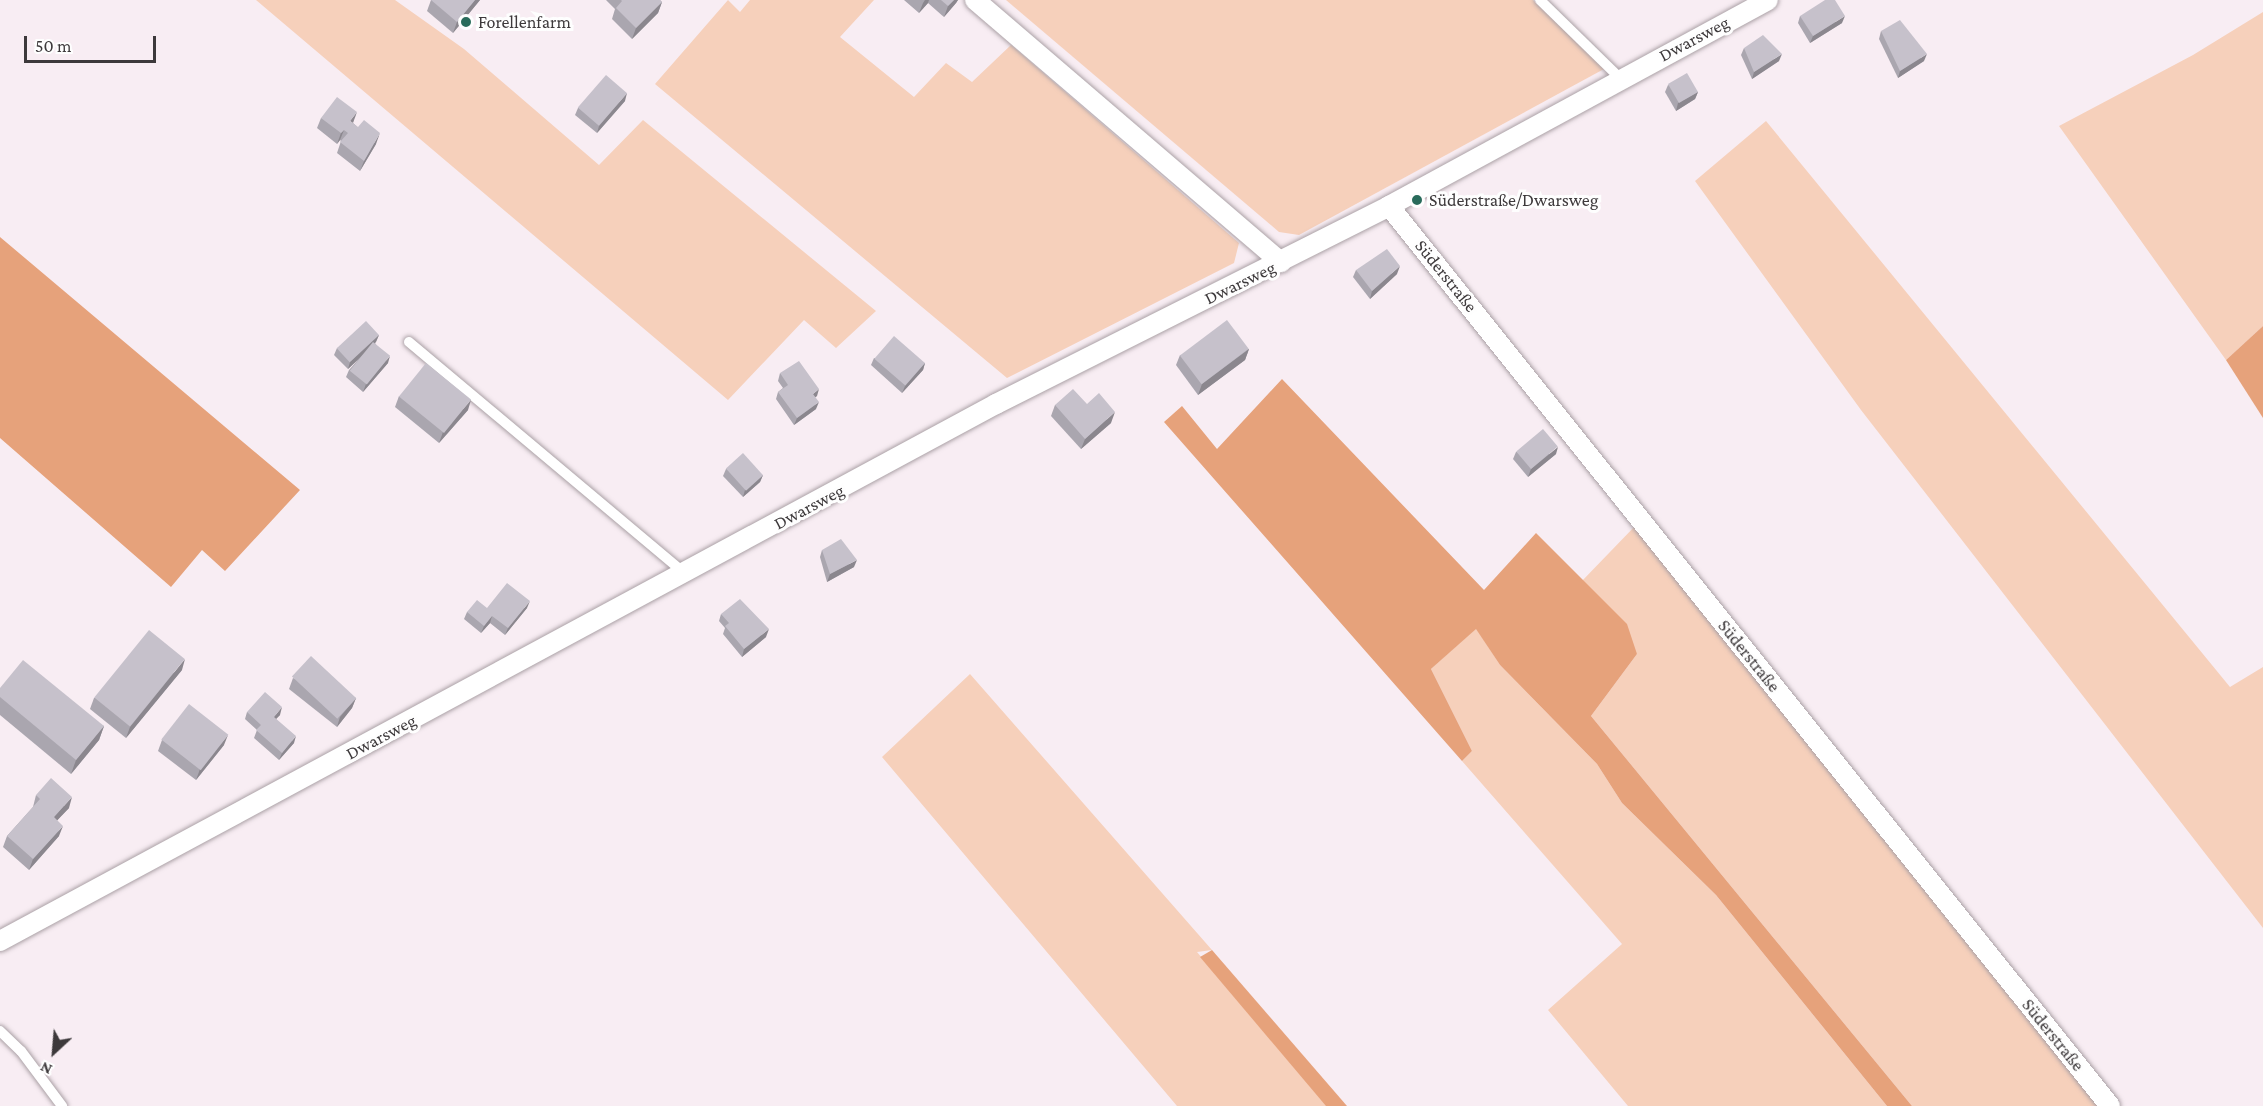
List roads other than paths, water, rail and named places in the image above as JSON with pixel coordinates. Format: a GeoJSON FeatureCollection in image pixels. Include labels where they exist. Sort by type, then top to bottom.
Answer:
{"type":"FeatureCollection","features":[{"type":"Feature","properties":{"kind":"street"},"geometry":{"type":"LineString","coordinates":[[975,0],[1281,262]]}},
{"type":"Feature","properties":{"kind":"street","name":"Dwarsweg"},"geometry":{"type":"LineString","coordinates":[[0,941],[685,574],[996,404],[1389,206],[1620,78],[1768,0]]}},
{"type":"Feature","properties":{"kind":"street","name":"Süderstraße"},"geometry":{"type":"LineString","coordinates":[[1389,206],[2110,1106]]}},
{"type":"Feature","properties":{"kind":"lane"},"geometry":{"type":"LineString","coordinates":[[1540,0],[1620,78]]}},
{"type":"Feature","properties":{"kind":"lane"},"geometry":{"type":"LineString","coordinates":[[409,342],[685,574]]}},
{"type":"Feature","properties":{"kind":"lane"},"geometry":{"type":"LineString","coordinates":[[0,1031],[21,1051],[62,1106]]}},
{"type":"Feature","properties":{"kind":"place","name":"Forellenfarm"},"geometry":{"type":"Point","coordinates":[466,22]}},
{"type":"Feature","properties":{"kind":"place","name":"Süderstraße/Dwarsweg"},"geometry":{"type":"Point","coordinates":[1417,200]}}]}
